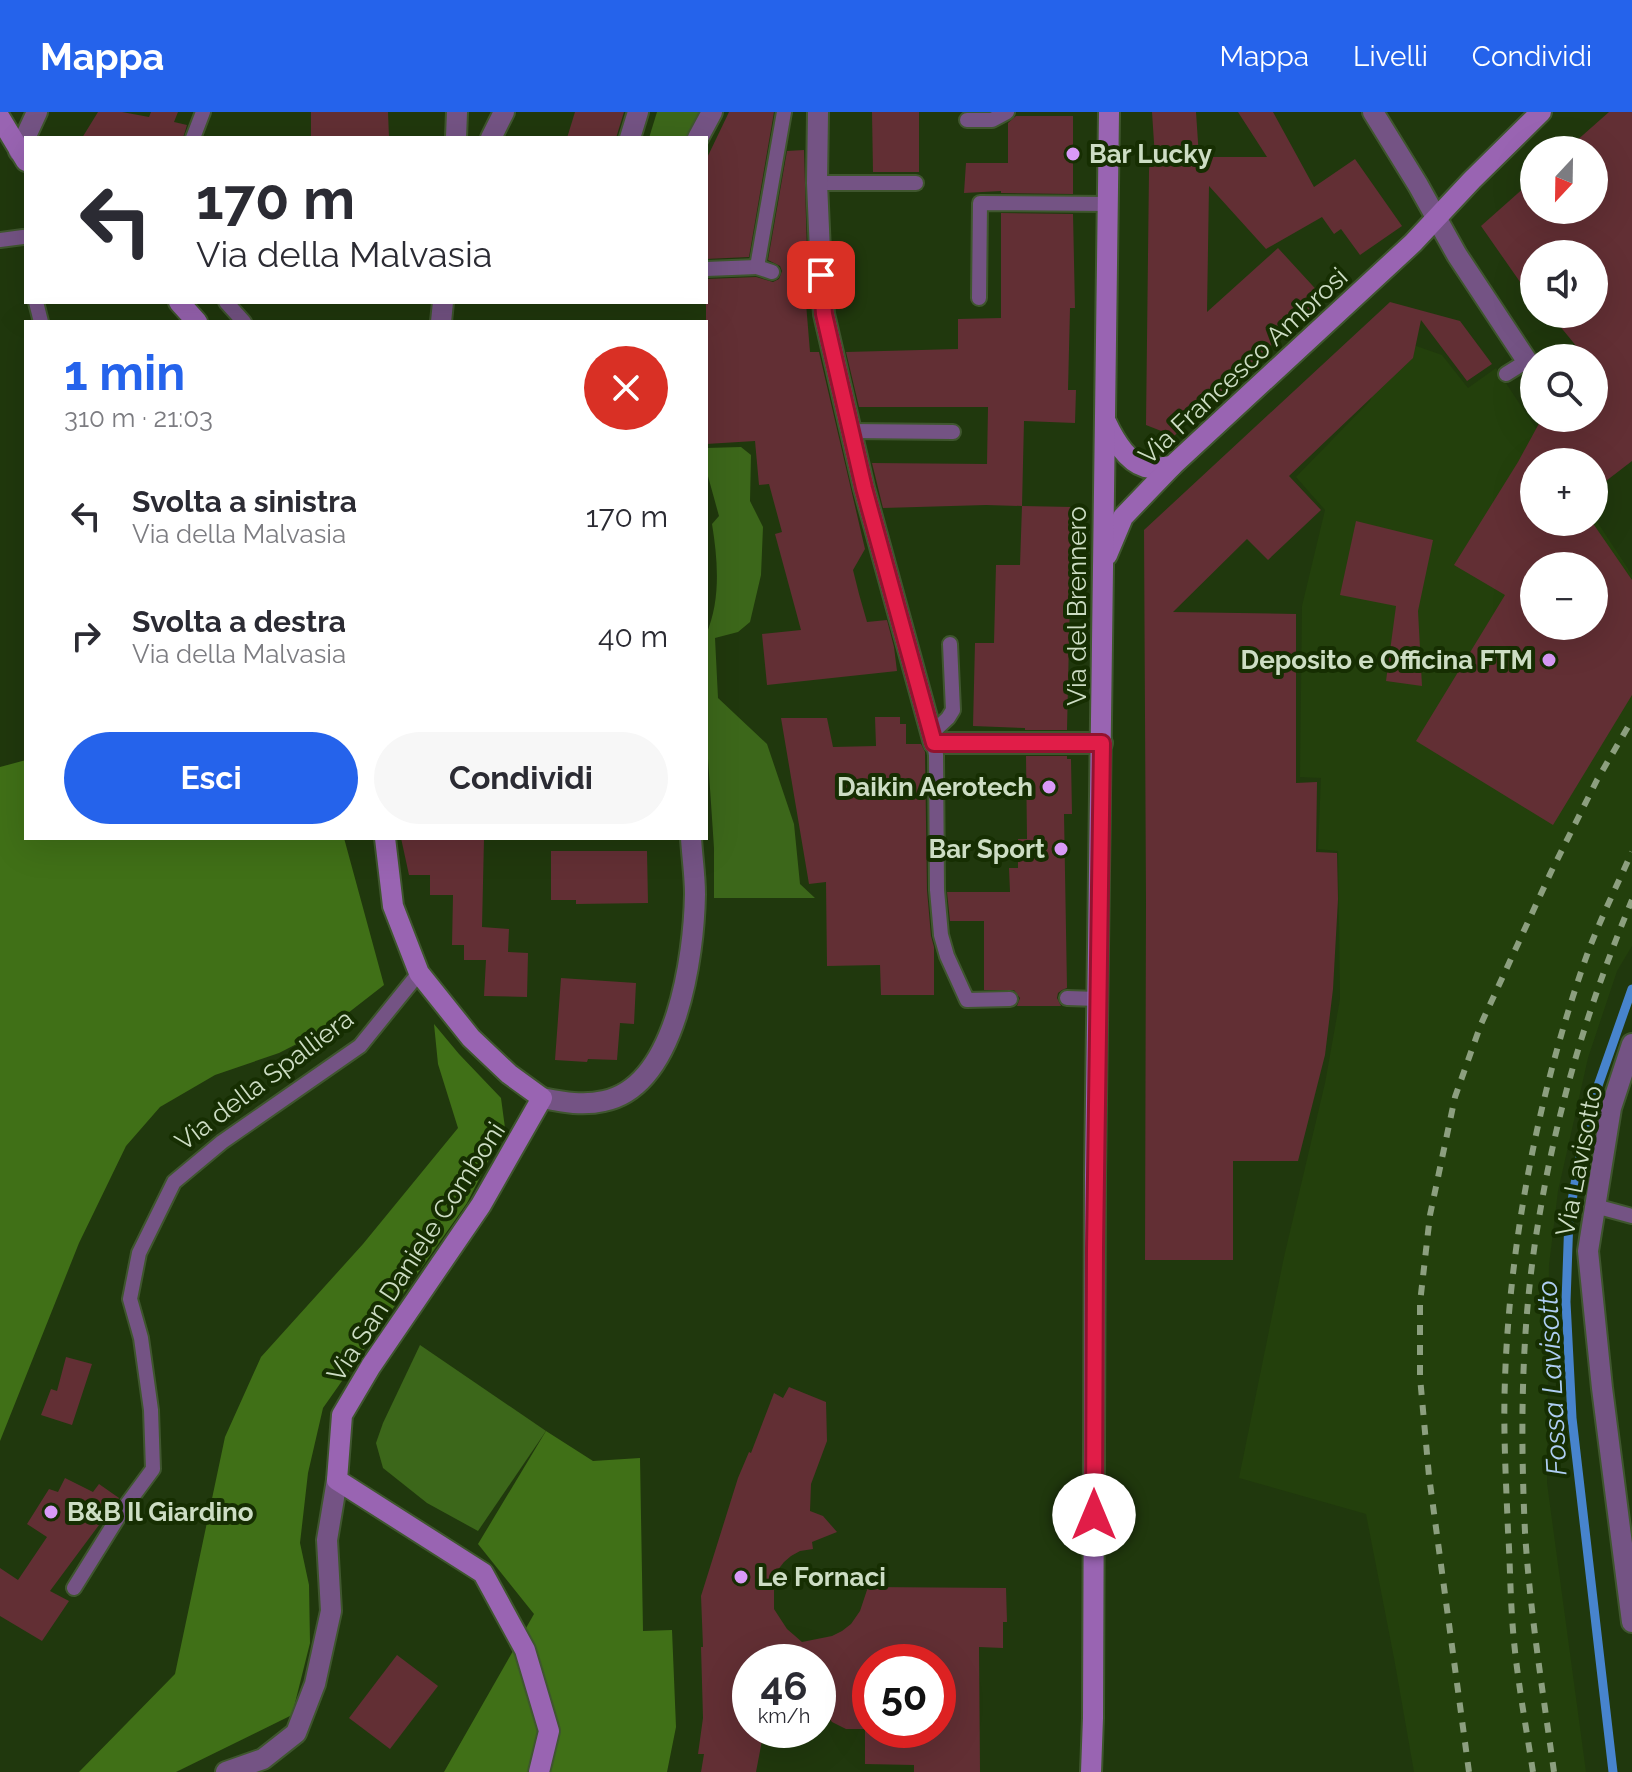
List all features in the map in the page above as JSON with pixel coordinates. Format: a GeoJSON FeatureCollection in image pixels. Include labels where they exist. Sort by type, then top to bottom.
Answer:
{"type":"FeatureCollection","features":[{"type":"Feature","properties":{"kind":"main road","name":"Via del Brennero"},"geometry":{"type":"LineString","coordinates":[[1091,1772],[1094,1273],[1109,112]]}},
{"type":"Feature","properties":{"kind":"main road","name":"Via Francesco Ambrosi"},"geometry":{"type":"LineString","coordinates":[[1103,564],[1123,517],[1172,466],[1413,243],[1541,112]]}},
{"type":"Feature","properties":{"kind":"main road"},"geometry":{"type":"LineString","coordinates":[[0,118],[23,156]]}},
{"type":"Feature","properties":{"kind":"main road"},"geometry":{"type":"LineString","coordinates":[[181,304],[195,320]]}},
{"type":"Feature","properties":{"kind":"main road"},"geometry":{"type":"LineString","coordinates":[[1105,420],[1115,440],[1135,461],[1147,468],[1172,466]]}},
{"type":"Feature","properties":{"kind":"main road"},"geometry":{"type":"LineString","coordinates":[[385,840],[393,906],[419,973],[471,1038],[509,1074],[542,1098]]}},
{"type":"Feature","properties":{"kind":"main road","name":"Via San Daniele Comboni"},"geometry":{"type":"LineString","coordinates":[[337,1480],[342,1415],[371,1366],[481,1205],[542,1098]]}},
{"type":"Feature","properties":{"kind":"main road"},"geometry":{"type":"LineString","coordinates":[[337,1480],[483,1573],[525,1650],[549,1731],[539,1772]]}},
{"type":"Feature","properties":{"kind":"street"},"geometry":{"type":"LineString","coordinates":[[29,136],[37,112]]}},
{"type":"Feature","properties":{"kind":"street"},"geometry":{"type":"LineString","coordinates":[[456,136],[457,112]]}},
{"type":"Feature","properties":{"kind":"street"},"geometry":{"type":"LineString","coordinates":[[492,136],[504,112]]}},
{"type":"Feature","properties":{"kind":"street"},"geometry":{"type":"LineString","coordinates":[[631,136],[638,112]]}},
{"type":"Feature","properties":{"kind":"street"},"geometry":{"type":"LineString","coordinates":[[699,136],[712,112]]}},
{"type":"Feature","properties":{"kind":"street"},"geometry":{"type":"LineString","coordinates":[[818,112],[817,183],[824,314],[851,431],[933,738],[1102,743]]}},
{"type":"Feature","properties":{"kind":"street"},"geometry":{"type":"LineString","coordinates":[[1373,112],[1457,255],[1520,350]]}},
{"type":"Feature","properties":{"kind":"street"},"geometry":{"type":"LineString","coordinates":[[542,1098],[574,1103],[605,1101],[633,1088],[653,1068],[679,1005],[692,947],[695,893],[691,840]]}},
{"type":"Feature","properties":{"kind":"street","name":"Via Lavisotto"},"geometry":{"type":"LineString","coordinates":[[1632,1044],[1611,1108],[1588,1251],[1632,1622]]}},
{"type":"Feature","properties":{"kind":"street"},"geometry":{"type":"LineString","coordinates":[[226,1772],[263,1759],[296,1733],[315,1684],[331,1611],[327,1540],[337,1480]]}},
{"type":"Feature","properties":{"kind":"lane"},"geometry":{"type":"LineString","coordinates":[[194,136],[203,112]]}},
{"type":"Feature","properties":{"kind":"lane"},"geometry":{"type":"LineString","coordinates":[[757,267],[784,112]]}},
{"type":"Feature","properties":{"kind":"lane"},"geometry":{"type":"LineString","coordinates":[[967,120],[992,120],[1007,112]]}},
{"type":"Feature","properties":{"kind":"lane"},"geometry":{"type":"LineString","coordinates":[[817,183],[916,183]]}},
{"type":"Feature","properties":{"kind":"lane"},"geometry":{"type":"LineString","coordinates":[[979,298],[980,203],[1109,204]]}},
{"type":"Feature","properties":{"kind":"lane"},"geometry":{"type":"LineString","coordinates":[[0,240],[24,239]]}},
{"type":"Feature","properties":{"kind":"lane"},"geometry":{"type":"LineString","coordinates":[[708,269],[757,267],[772,272]]}},
{"type":"Feature","properties":{"kind":"lane"},"geometry":{"type":"LineString","coordinates":[[228,304],[242,320]]}},
{"type":"Feature","properties":{"kind":"lane"},"geometry":{"type":"LineString","coordinates":[[1506,374],[1520,365]]}},
{"type":"Feature","properties":{"kind":"lane"},"geometry":{"type":"LineString","coordinates":[[851,431],[953,432]]}},
{"type":"Feature","properties":{"kind":"lane"},"geometry":{"type":"LineString","coordinates":[[950,644],[953,710],[933,738],[941,935],[967,1000],[1010,999]]}},
{"type":"Feature","properties":{"kind":"lane","name":"Via della Spalliera"},"geometry":{"type":"LineString","coordinates":[[74,1588],[122,1511],[153,1469],[151,1410],[141,1338],[130,1299],[139,1253],[174,1182],[222,1142],[360,1046],[419,973]]}},
{"type":"Feature","properties":{"kind":"lane"},"geometry":{"type":"LineString","coordinates":[[1067,998],[1098,999]]}},
{"type":"Feature","properties":{"kind":"lane"},"geometry":{"type":"LineString","coordinates":[[1595,1206],[1632,1216]]}},
{"type":"Feature","properties":{"kind":"shaded area"},"geometry":{"type":"Polygon","coordinates":[[[657,112],[699,112],[687,136],[650,136],[657,112]]]}},
{"type":"Feature","properties":{"kind":"shaded area"},"geometry":{"type":"Polygon","coordinates":[[[1399,340],[1442,355],[1468,388],[1496,368],[1520,404],[1520,432],[1538,432],[1549,448],[1520,448],[1520,536],[1606,536],[1632,575],[1632,946],[1617,971],[1588,1058],[1558,1191],[1549,1265],[1547,1483],[1586,1772],[1414,1772],[1366,1514],[1239,1478],[1284,1257],[1325,1083],[1340,999],[1338,851],[1318,849],[1321,778],[1300,777],[1302,606],[1325,510],[1296,477],[1370,401],[1399,340]]]}},
{"type":"Feature","properties":{"kind":"shaded area"},"geometry":{"type":"Polygon","coordinates":[[[741,447],[751,455],[750,501],[763,527],[761,575],[750,622],[738,632],[715,638],[718,698],[767,744],[794,824],[800,884],[815,898],[714,898],[708,759],[708,630],[717,580],[712,524],[719,516],[708,476],[708,448],[741,447]]]}},
{"type":"Feature","properties":{"kind":"shaded area"},"geometry":{"type":"Polygon","coordinates":[[[24,761],[24,840],[345,840],[384,985],[330,1027],[279,1053],[215,1075],[160,1107],[126,1146],[79,1243],[0,1441],[0,767],[24,761]]]}},
{"type":"Feature","properties":{"kind":"shaded area"},"geometry":{"type":"Polygon","coordinates":[[[434,1024],[501,1098],[505,1128],[467,1203],[323,1408],[308,1473],[300,1543],[309,1585],[310,1643],[292,1715],[176,1772],[79,1772],[175,1674],[225,1437],[261,1357],[363,1244],[458,1128],[438,1064],[434,1024]]]}},
{"type":"Feature","properties":{"kind":"shaded area"},"geometry":{"type":"Polygon","coordinates":[[[420,1345],[546,1431],[478,1531],[427,1503],[383,1468],[376,1443],[420,1345]]]}},
{"type":"Feature","properties":{"kind":"shaded area"},"geometry":{"type":"Polygon","coordinates":[[[546,1431],[593,1461],[640,1458],[643,1631],[672,1630],[676,1727],[667,1772],[444,1772],[534,1614],[478,1544],[546,1431]]]}},
{"type":"Feature","properties":{"kind":"building"},"geometry":{"type":"Polygon","coordinates":[[[98,112],[149,117],[151,112],[178,112],[174,122],[187,125],[184,136],[83,136],[98,112]]]}},
{"type":"Feature","properties":{"kind":"building"},"geometry":{"type":"Polygon","coordinates":[[[311,112],[388,112],[389,136],[311,136],[311,112]]]}},
{"type":"Feature","properties":{"kind":"building"},"geometry":{"type":"Polygon","coordinates":[[[575,112],[624,112],[617,136],[568,136],[575,112]]]}},
{"type":"Feature","properties":{"kind":"building"},"geometry":{"type":"Polygon","coordinates":[[[729,112],[774,112],[749,257],[708,259],[708,156],[729,112]]]}},
{"type":"Feature","properties":{"kind":"building"},"geometry":{"type":"Polygon","coordinates":[[[872,112],[919,112],[919,172],[873,172],[872,112]]]}},
{"type":"Feature","properties":{"kind":"building"},"geometry":{"type":"Polygon","coordinates":[[[1152,112],[1196,112],[1199,157],[1267,157],[1238,112],[1273,112],[1314,187],[1355,159],[1402,226],[1360,255],[1341,229],[1334,234],[1322,217],[1266,249],[1209,186],[1207,312],[1278,248],[1323,297],[1174,436],[1146,425],[1149,171],[1150,158],[1155,158],[1152,112]]]}},
{"type":"Feature","properties":{"kind":"building"},"geometry":{"type":"Polygon","coordinates":[[[1609,112],[1632,112],[1632,461],[1608,479],[1608,448],[1526,448],[1534,432],[1608,432],[1608,344],[1575,344],[1561,328],[1608,328],[1608,240],[1520,240],[1520,282],[1481,226],[1520,191],[1520,224],[1608,224],[1608,136],[1582,136],[1609,112]]]}},
{"type":"Feature","properties":{"kind":"building"},"geometry":{"type":"Polygon","coordinates":[[[1016,116],[1073,116],[1073,194],[964,193],[966,163],[1008,163],[1008,123],[1016,116]]]}},
{"type":"Feature","properties":{"kind":"building"},"geometry":{"type":"Polygon","coordinates":[[[804,150],[805,291],[810,352],[819,352],[865,549],[853,570],[867,622],[887,620],[897,671],[767,685],[762,634],[801,630],[775,534],[782,532],[769,484],[759,485],[755,441],[708,444],[706,304],[708,279],[756,277],[773,282],[779,279],[780,266],[768,260],[787,151],[804,150]]]}},
{"type":"Feature","properties":{"kind":"building"},"geometry":{"type":"Polygon","coordinates":[[[1001,213],[1073,214],[1075,308],[1070,308],[1068,390],[1076,390],[1075,423],[1024,421],[1022,506],[883,508],[872,463],[987,464],[988,407],[859,407],[846,352],[958,349],[958,319],[1001,318],[1001,213]]]}},
{"type":"Feature","properties":{"kind":"building"},"geometry":{"type":"Polygon","coordinates":[[[1390,302],[1460,321],[1492,364],[1467,381],[1421,320],[1413,358],[1289,476],[1321,510],[1268,560],[1247,539],[1173,612],[1296,614],[1296,783],[1317,782],[1316,852],[1337,853],[1338,899],[1333,989],[1325,1055],[1298,1161],[1233,1161],[1233,1260],[1145,1260],[1144,530],[1390,302]]]}},
{"type":"Feature","properties":{"kind":"building"},"geometry":{"type":"Polygon","coordinates":[[[1520,458],[1520,536],[1602,536],[1632,580],[1632,695],[1553,825],[1416,741],[1505,595],[1454,565],[1520,458]]]}},
{"type":"Feature","properties":{"kind":"building"},"geometry":{"type":"Polygon","coordinates":[[[1022,506],[1072,507],[1067,730],[973,726],[975,643],[994,643],[996,565],[1020,565],[1022,506]]]}},
{"type":"Feature","properties":{"kind":"building"},"geometry":{"type":"Polygon","coordinates":[[[1356,521],[1433,540],[1418,611],[1422,686],[1386,681],[1396,606],[1340,595],[1356,521]]]}},
{"type":"Feature","properties":{"kind":"building"},"geometry":{"type":"Polygon","coordinates":[[[875,717],[900,717],[900,724],[906,724],[906,744],[921,744],[925,752],[927,890],[934,947],[934,995],[881,995],[880,965],[827,966],[826,882],[809,884],[781,718],[827,718],[833,747],[876,746],[875,717]]]}},
{"type":"Feature","properties":{"kind":"building"},"geometry":{"type":"Polygon","coordinates":[[[1026,756],[1067,756],[1071,759],[1072,814],[1064,814],[1067,988],[1058,993],[1061,1006],[1017,1006],[1020,998],[1014,990],[984,990],[984,921],[950,921],[947,892],[1010,892],[1009,868],[1018,868],[1018,839],[1027,839],[1026,756]]]}},
{"type":"Feature","properties":{"kind":"building"},"geometry":{"type":"Polygon","coordinates":[[[401,840],[484,840],[482,927],[509,929],[508,952],[528,953],[527,997],[484,996],[486,960],[464,960],[464,945],[452,945],[453,895],[430,895],[430,875],[409,875],[401,840]]]}},
{"type":"Feature","properties":{"kind":"building"},"geometry":{"type":"Polygon","coordinates":[[[551,851],[647,851],[648,903],[576,904],[576,900],[551,900],[551,851]]]}},
{"type":"Feature","properties":{"kind":"building"},"geometry":{"type":"Polygon","coordinates":[[[561,978],[636,983],[634,1024],[620,1023],[617,1060],[555,1060],[561,978]]]}},
{"type":"Feature","properties":{"kind":"building"},"geometry":{"type":"Polygon","coordinates":[[[66,1357],[92,1364],[72,1425],[41,1415],[51,1389],[57,1391],[66,1357]]]}},
{"type":"Feature","properties":{"kind":"building","name":"Le Fornaci"},"geometry":{"type":"Polygon","coordinates":[[[789,1387],[826,1402],[827,1441],[811,1484],[810,1511],[823,1516],[837,1532],[812,1542],[813,1549],[791,1556],[777,1571],[774,1609],[787,1629],[802,1642],[832,1636],[851,1624],[860,1611],[868,1587],[1006,1588],[1007,1622],[1003,1622],[1003,1648],[979,1647],[980,1772],[914,1772],[914,1765],[865,1764],[865,1748],[956,1748],[956,1644],[852,1644],[852,1729],[846,1729],[836,1724],[836,1644],[732,1644],[732,1748],[761,1748],[756,1772],[701,1772],[704,1754],[698,1754],[703,1718],[701,1596],[738,1478],[774,1393],[783,1398],[789,1387]]]}},
{"type":"Feature","properties":{"kind":"building"},"geometry":{"type":"Polygon","coordinates":[[[65,1478],[93,1492],[99,1484],[119,1498],[50,1591],[69,1601],[42,1641],[0,1616],[0,1568],[18,1580],[47,1537],[27,1524],[49,1489],[58,1492],[65,1478]]]}},
{"type":"Feature","properties":{"kind":"building"},"geometry":{"type":"Polygon","coordinates":[[[397,1655],[438,1686],[390,1749],[349,1718],[397,1655]]]}},
{"type":"Feature","properties":{"kind":"waterway","name":"Fossa Lavisotto"},"geometry":{"type":"LineString","coordinates":[[1613,1772],[1572,1418],[1566,1302],[1569,1217],[1587,1117],[1632,989]]}},
{"type":"Feature","properties":{"kind":"railway"},"geometry":{"type":"LineString","coordinates":[[1469,1772],[1429,1476],[1420,1377],[1420,1303],[1430,1215],[1455,1097],[1481,1024],[1551,872],[1597,780],[1632,720]]}},
{"type":"Feature","properties":{"kind":"railway"},"geometry":{"type":"LineString","coordinates":[[1533,1772],[1513,1636],[1506,1474],[1505,1379],[1513,1271],[1530,1162],[1555,1055],[1588,952],[1632,852]]}},
{"type":"Feature","properties":{"kind":"railway"},"geometry":{"type":"LineString","coordinates":[[1554,1772],[1533,1622],[1525,1532],[1522,1414],[1525,1335],[1533,1257],[1555,1136],[1588,1017],[1632,900]]}},
{"type":"Feature","properties":{"kind":"place","name":"Bar Lucky"},"geometry":{"type":"Point","coordinates":[1073,154]}},
{"type":"Feature","properties":{"kind":"place","name":"Deposito e Officina FTM"},"geometry":{"type":"Point","coordinates":[1549,660]}},
{"type":"Feature","properties":{"kind":"place","name":"Daikin Aerotech"},"geometry":{"type":"Point","coordinates":[1049,787]}},
{"type":"Feature","properties":{"kind":"place","name":"Bar Sport"},"geometry":{"type":"Point","coordinates":[1061,849]}},
{"type":"Feature","properties":{"kind":"place","name":"B&B Il Giardino"},"geometry":{"type":"Point","coordinates":[51,1512]}},
{"type":"Feature","properties":{"kind":"place","name":"Le Fornaci"},"geometry":{"type":"Point","coordinates":[741,1577]}},
{"type":"Feature","properties":{"kind":"route"},"geometry":{"type":"LineString","coordinates":[[821,275],[824,314],[864,488],[934,743],[1102,743],[1094,1515]]}}]}
